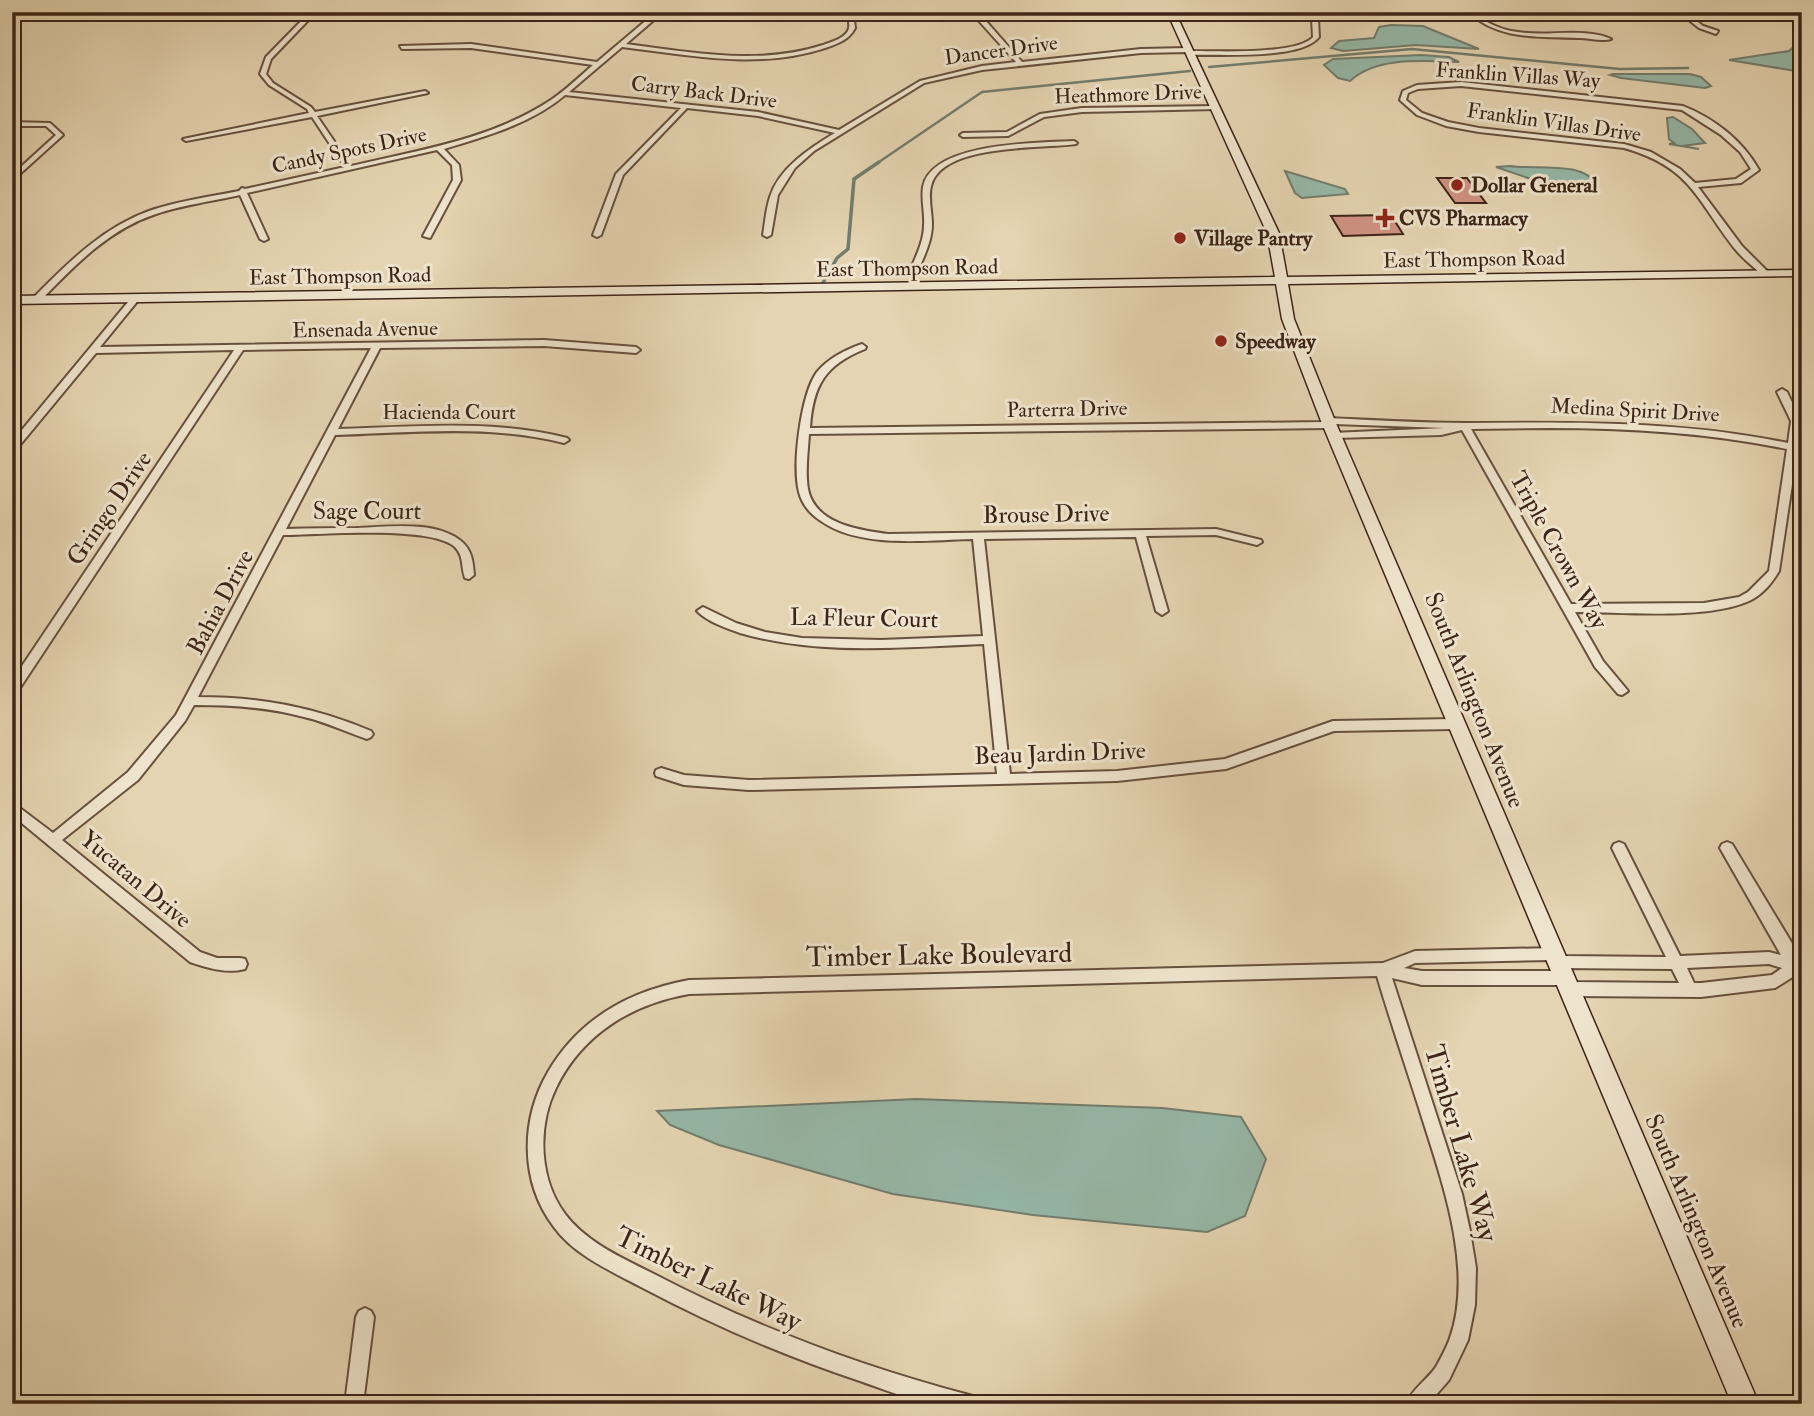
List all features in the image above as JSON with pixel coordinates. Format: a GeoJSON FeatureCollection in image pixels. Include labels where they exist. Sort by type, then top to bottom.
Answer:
{"type":"FeatureCollection","features":[{"type":"Feature","properties":{"kind":"main road","name":"South Arlington Avenue"},"geometry":{"type":"LineString","coordinates":[[1171,12],[1273,233],[1288,319],[1331,427],[1746,1404]]}},
{"type":"Feature","properties":{"kind":"main road","name":"East Thompson Road"},"geometry":{"type":"LineString","coordinates":[[12,300],[1802,273]]}},
{"type":"Feature","properties":{"kind":"street"},"geometry":{"type":"LineString","coordinates":[[313,12],[268,58],[262,69],[271,84],[305,104],[349,168]]}},
{"type":"Feature","properties":{"kind":"street"},"geometry":{"type":"LineString","coordinates":[[603,12],[657,15]]}},
{"type":"Feature","properties":{"kind":"street"},"geometry":{"type":"LineString","coordinates":[[777,14],[792,12]]}},
{"type":"Feature","properties":{"kind":"street"},"geometry":{"type":"LineString","coordinates":[[620,45],[758,58],[789,58],[806,54],[848,35],[852,27],[850,12]]}},
{"type":"Feature","properties":{"kind":"street"},"geometry":{"type":"LineString","coordinates":[[974,12],[1021,64]]}},
{"type":"Feature","properties":{"kind":"street"},"geometry":{"type":"LineString","coordinates":[[980,19],[1052,12]]}},
{"type":"Feature","properties":{"kind":"street","name":"Dancer Drive"},"geometry":{"type":"LineString","coordinates":[[767,234],[774,195],[784,176],[801,158],[905,90],[930,78],[965,70],[1141,51],[1298,48],[1316,37],[1315,19],[1319,12]]}},
{"type":"Feature","properties":{"kind":"street"},"geometry":{"type":"LineString","coordinates":[[1471,12],[1484,23],[1512,33],[1608,39]]}},
{"type":"Feature","properties":{"kind":"street"},"geometry":{"type":"LineString","coordinates":[[1685,14],[1759,17],[1781,12]]}},
{"type":"Feature","properties":{"kind":"street"},"geometry":{"type":"LineString","coordinates":[[1685,14],[1702,27],[1716,32]]}},
{"type":"Feature","properties":{"kind":"street","name":"Candy Spots Drive"},"geometry":{"type":"LineString","coordinates":[[37,299],[88,247],[120,226],[172,206],[439,148],[516,123],[564,93],[657,15]]}},
{"type":"Feature","properties":{"kind":"street"},"geometry":{"type":"LineString","coordinates":[[401,47],[479,47],[598,64]]}},
{"type":"Feature","properties":{"kind":"street","name":"Franklin Villas Way"},"geometry":{"type":"LineString","coordinates":[[1441,123],[1409,108],[1403,100],[1405,92],[1417,86],[1461,84],[1683,108],[1704,120],[1746,155],[1755,170],[1738,181],[1693,185]]}},
{"type":"Feature","properties":{"kind":"street"},"geometry":{"type":"LineString","coordinates":[[186,139],[425,93]]}},
{"type":"Feature","properties":{"kind":"street","name":"Carry Back Drive"},"geometry":{"type":"LineString","coordinates":[[564,93],[758,114],[839,132]]}},
{"type":"Feature","properties":{"kind":"street"},"geometry":{"type":"LineString","coordinates":[[597,235],[621,174],[686,106]]}},
{"type":"Feature","properties":{"kind":"street","name":"Heathmore Drive"},"geometry":{"type":"LineString","coordinates":[[963,135],[998,135],[1018,131],[1035,118],[1054,113],[1107,108],[1215,108]]}},
{"type":"Feature","properties":{"kind":"street","name":"Franklin Villas Drive"},"geometry":{"type":"LineString","coordinates":[[1441,123],[1629,147],[1664,160],[1693,185],[1740,248],[1766,274]]}},
{"type":"Feature","properties":{"kind":"street"},"geometry":{"type":"LineString","coordinates":[[12,124],[44,124],[60,138],[12,179]]}},
{"type":"Feature","properties":{"kind":"street"},"geometry":{"type":"LineString","coordinates":[[998,135],[1005,149]]}},
{"type":"Feature","properties":{"kind":"street"},"geometry":{"type":"LineString","coordinates":[[914,271],[929,233],[927,186],[933,173],[965,155],[1074,143]]}},
{"type":"Feature","properties":{"kind":"street"},"geometry":{"type":"LineString","coordinates":[[427,236],[457,180],[455,165],[439,148]]}},
{"type":"Feature","properties":{"kind":"street"},"geometry":{"type":"LineString","coordinates":[[242,190],[264,239]]}},
{"type":"Feature","properties":{"kind":"street"},"geometry":{"type":"LineString","coordinates":[[12,449],[136,298]]}},
{"type":"Feature","properties":{"kind":"street","name":"Ensenada Avenue"},"geometry":{"type":"LineString","coordinates":[[93,350],[564,344],[636,350]]}},
{"type":"Feature","properties":{"kind":"street","name":"Bahia Drive"},"geometry":{"type":"LineString","coordinates":[[53,840],[133,776],[169,735],[192,701],[377,346]]}},
{"type":"Feature","properties":{"kind":"street"},"geometry":{"type":"LineString","coordinates":[[804,431],[808,401],[819,377],[835,357],[862,347]]}},
{"type":"Feature","properties":{"kind":"street","name":"Gringo Drive"},"geometry":{"type":"LineString","coordinates":[[12,691],[240,348]]}},
{"type":"Feature","properties":{"kind":"street"},"geometry":{"type":"LineString","coordinates":[[1567,608],[1711,607],[1744,599],[1764,586],[1774,570],[1797,448],[1796,421],[1782,392]]}},
{"type":"Feature","properties":{"kind":"street","name":"Medina Spirit Drive"},"geometry":{"type":"LineString","coordinates":[[1331,427],[1570,423],[1642,425],[1704,431],[1797,448]]}},
{"type":"Feature","properties":{"kind":"street","name":"Medina Spirit Drive"},"geometry":{"type":"LineString","coordinates":[[1331,427],[1441,432],[1465,426]]}},
{"type":"Feature","properties":{"kind":"street","name":"Triple Crown Way"},"geometry":{"type":"LineString","coordinates":[[1465,426],[1599,663],[1622,691]]}},
{"type":"Feature","properties":{"kind":"street","name":"Parterra Drive"},"geometry":{"type":"LineString","coordinates":[[804,431],[1331,427]]}},
{"type":"Feature","properties":{"kind":"street","name":"Hacienda Court"},"geometry":{"type":"LineString","coordinates":[[332,432],[511,430],[564,440]]}},
{"type":"Feature","properties":{"kind":"street","name":"Brouse Drive"},"geometry":{"type":"LineString","coordinates":[[804,431],[803,492],[818,514],[837,526],[878,537],[1216,532],[1257,542]]}},
{"type":"Feature","properties":{"kind":"street","name":"Sage Court"},"geometry":{"type":"LineString","coordinates":[[280,532],[431,532],[460,547],[467,557],[469,575]]}},
{"type":"Feature","properties":{"kind":"street"},"geometry":{"type":"LineString","coordinates":[[1140,533],[1162,611]]}},
{"type":"Feature","properties":{"kind":"street"},"geometry":{"type":"LineString","coordinates":[[978,536],[1004,779]]}},
{"type":"Feature","properties":{"kind":"street","name":"La Fleur Court"},"geometry":{"type":"LineString","coordinates":[[703,611],[748,631],[808,642],[989,639]]}},
{"type":"Feature","properties":{"kind":"street"},"geometry":{"type":"LineString","coordinates":[[192,701],[278,704],[330,718],[367,734]]}},
{"type":"Feature","properties":{"kind":"street","name":"Beau Jardin Drive"},"geometry":{"type":"LineString","coordinates":[[661,773],[684,780],[741,785],[1116,776],[1206,767],[1244,760],[1333,726],[1455,723]]}},
{"type":"Feature","properties":{"kind":"street","name":"Yucatan Drive"},"geometry":{"type":"LineString","coordinates":[[12,807],[195,957],[217,964],[240,964]]}},
{"type":"Feature","properties":{"kind":"street"},"geometry":{"type":"LineString","coordinates":[[1619,848],[1690,990]]}},
{"type":"Feature","properties":{"kind":"street"},"geometry":{"type":"LineString","coordinates":[[1727,848],[1799,967]]}},
{"type":"Feature","properties":{"kind":"street","name":"Timber Lake Boulevard"},"geometry":{"type":"LineString","coordinates":[[1382,970],[1415,957],[1561,971],[1690,990],[1775,981],[1799,967]]}},
{"type":"Feature","properties":{"kind":"street","name":"Timber Lake Boulevard"},"geometry":{"type":"LineString","coordinates":[[544,1097],[560,1065],[586,1034],[634,1001],[671,989],[1382,970],[1422,978],[1769,958],[1799,967]]}},
{"type":"Feature","properties":{"kind":"street","name":"Timber Lake Way"},"geometry":{"type":"LineString","coordinates":[[1382,970],[1458,1209],[1468,1263],[1466,1308],[1461,1329],[1438,1377],[1415,1404]]}},
{"type":"Feature","properties":{"kind":"street","name":"Timber Lake Way"},"geometry":{"type":"LineString","coordinates":[[544,1097],[535,1138],[538,1177],[558,1220],[578,1241],[682,1299],[800,1352],[969,1404]]}},
{"type":"Feature","properties":{"kind":"street"},"geometry":{"type":"LineString","coordinates":[[354,1404],[365,1317]]}},
{"type":"Feature","properties":{"kind":"shaded area"},"geometry":{"type":"Polygon","coordinates":[[[1423,26],[1479,49],[1416,45],[1343,51],[1331,48],[1339,41],[1374,38],[1379,27],[1423,26]]]}},
{"type":"Feature","properties":{"kind":"shaded area"},"geometry":{"type":"Polygon","coordinates":[[[1802,39],[1802,72],[1729,60],[1789,51],[1802,39]]]}},
{"type":"Feature","properties":{"kind":"shaded area"},"geometry":{"type":"Polygon","coordinates":[[[1421,55],[1449,57],[1459,62],[1416,61],[1387,64],[1373,67],[1350,81],[1338,78],[1324,65],[1333,59],[1421,55]]]}},
{"type":"Feature","properties":{"kind":"shaded area"},"geometry":{"type":"Polygon","coordinates":[[[1690,74],[1701,77],[1711,86],[1705,88],[1610,75],[1690,74]]]}},
{"type":"Feature","properties":{"kind":"shaded area"},"geometry":{"type":"Polygon","coordinates":[[[1673,117],[1692,129],[1705,143],[1682,146],[1699,149],[1669,144],[1674,143],[1669,139],[1667,118],[1673,117]]]}},
{"type":"Feature","properties":{"kind":"shaded area"},"geometry":{"type":"Polygon","coordinates":[[[1496,167],[1571,169],[1582,172],[1597,186],[1560,189],[1496,167]]]}},
{"type":"Feature","properties":{"kind":"shaded area"},"geometry":{"type":"Polygon","coordinates":[[[1285,171],[1345,189],[1348,194],[1302,198],[1295,193],[1285,171]]]}},
{"type":"Feature","properties":{"kind":"shaded area"},"geometry":{"type":"Polygon","coordinates":[[[916,1099],[1162,1108],[1241,1117],[1266,1159],[1245,1216],[1207,1232],[1033,1215],[893,1194],[719,1145],[670,1125],[657,1111],[916,1099]]]}},
{"type":"Feature","properties":{"kind":"building"},"geometry":{"type":"Polygon","coordinates":[[[1437,178],[1467,178],[1486,203],[1455,203],[1437,178]]]}},
{"type":"Feature","properties":{"kind":"building","name":"CVS Pharmacy"},"geometry":{"type":"Polygon","coordinates":[[[1391,215],[1403,234],[1343,236],[1331,216],[1391,215]]]}},
{"type":"Feature","properties":{"kind":"waterway"},"geometry":{"type":"LineString","coordinates":[[1209,67],[1412,49],[1620,69],[1688,68]]}},
{"type":"Feature","properties":{"kind":"waterway"},"geometry":{"type":"LineString","coordinates":[[876,164],[982,92],[1190,71]]}},
{"type":"Feature","properties":{"kind":"waterway"},"geometry":{"type":"LineString","coordinates":[[820,288],[837,258],[848,249],[854,179],[879,162]]}},
{"type":"Feature","properties":{"kind":"place","name":"Dollar General"},"geometry":{"type":"Point","coordinates":[1457,185]}},
{"type":"Feature","properties":{"kind":"place","name":"CVS Pharmacy"},"geometry":{"type":"Point","coordinates":[1385,218]}},
{"type":"Feature","properties":{"kind":"place","name":"Village Pantry"},"geometry":{"type":"Point","coordinates":[1180,238]}},
{"type":"Feature","properties":{"kind":"place","name":"Speedway"},"geometry":{"type":"Point","coordinates":[1221,341]}}]}
